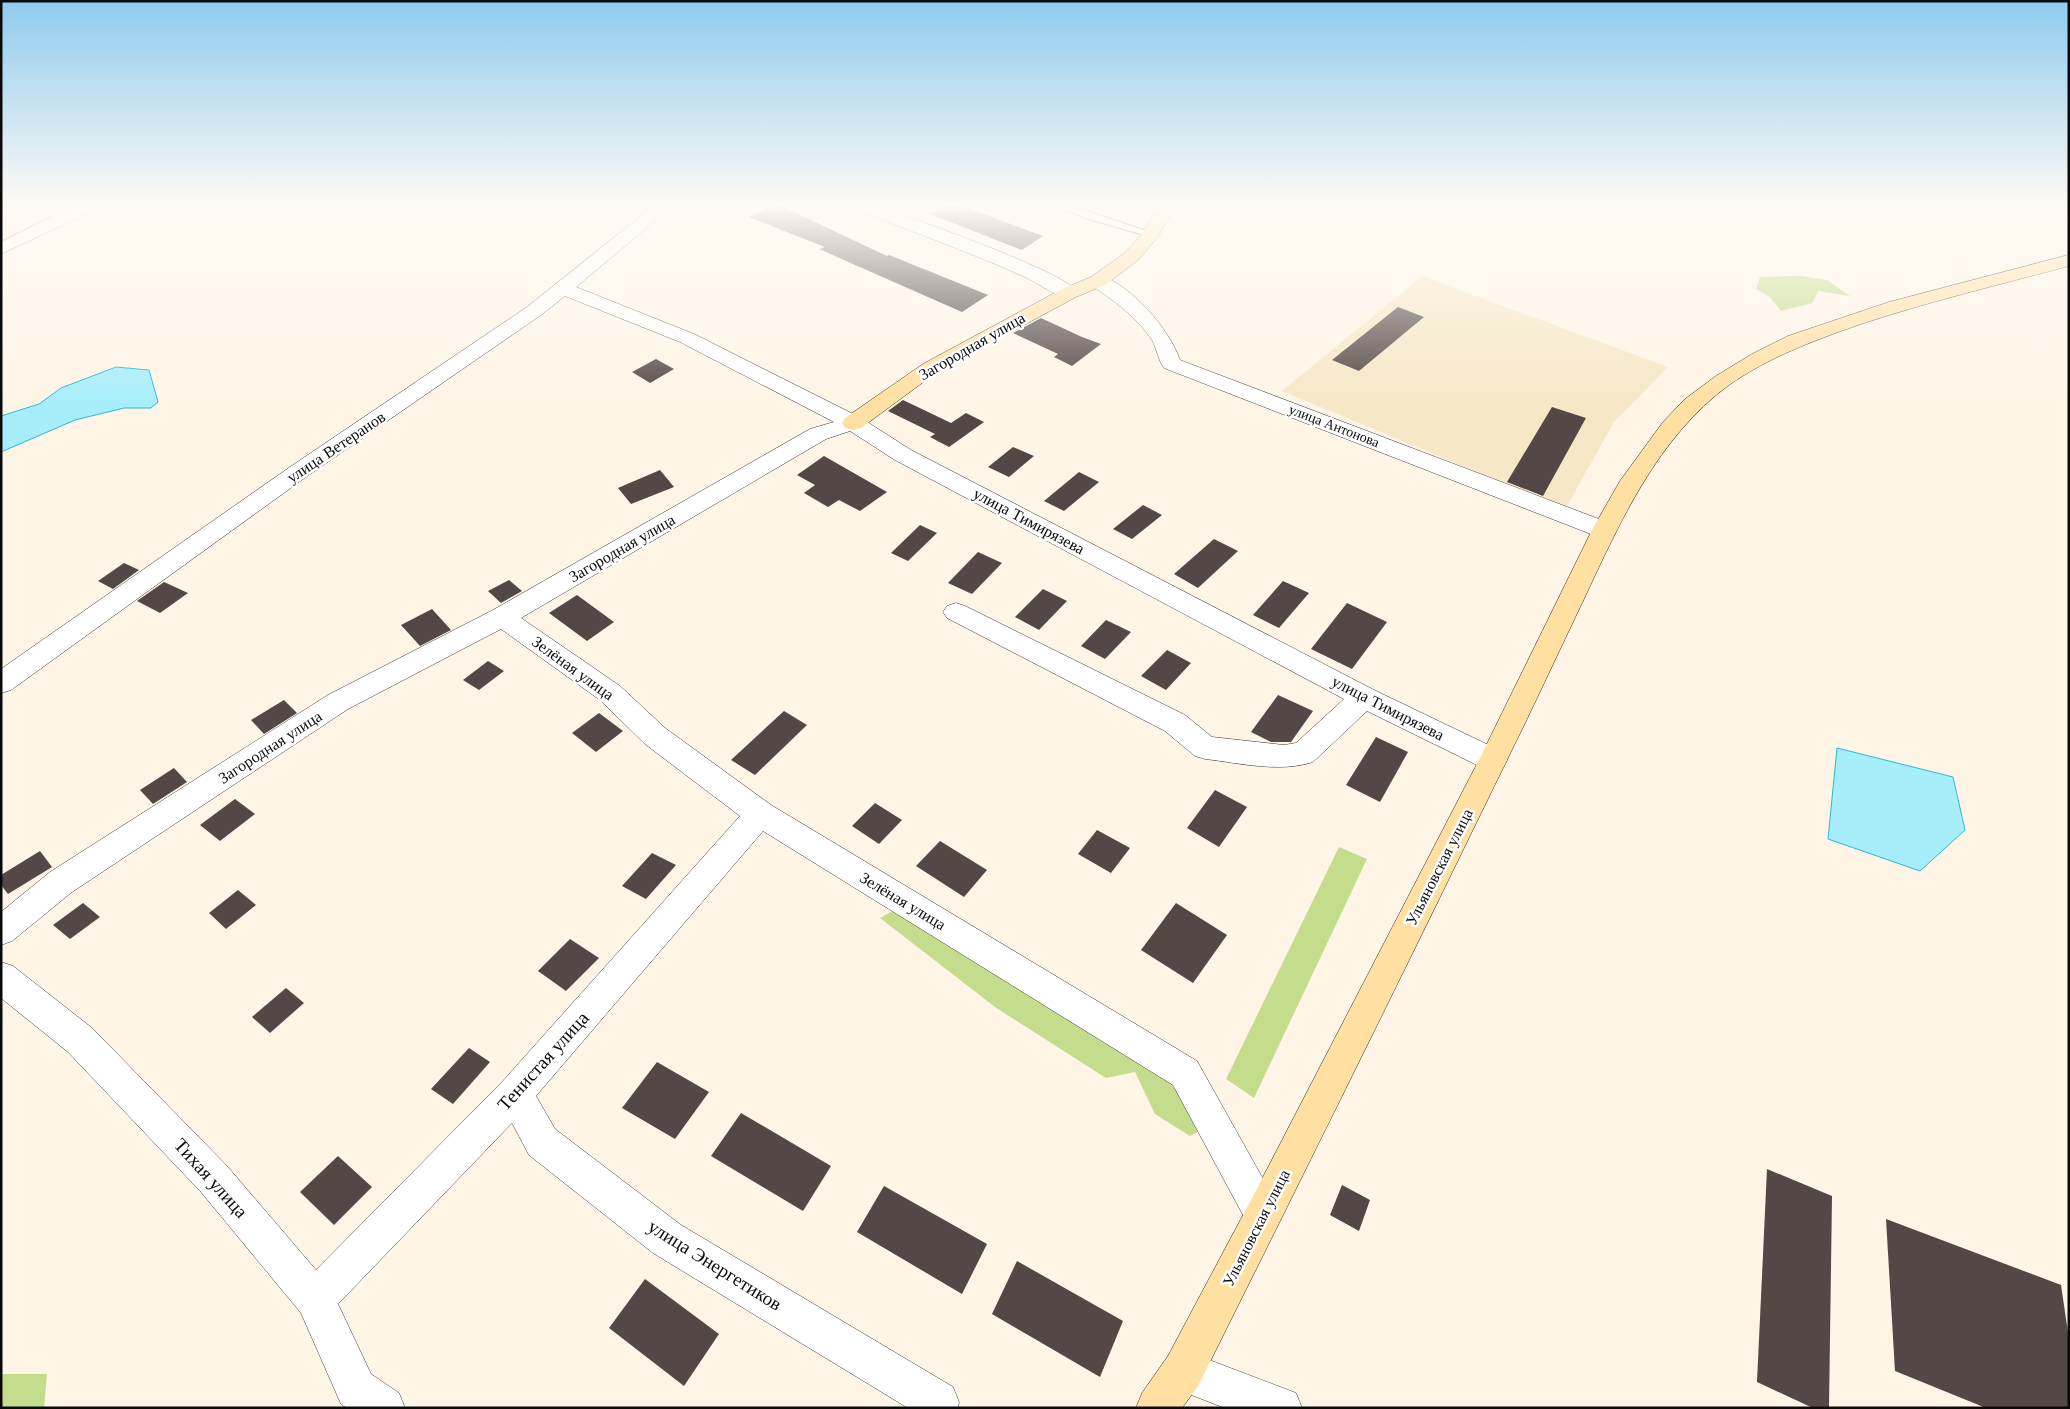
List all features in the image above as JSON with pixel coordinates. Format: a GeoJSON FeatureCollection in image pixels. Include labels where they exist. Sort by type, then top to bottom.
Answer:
{"type":"FeatureCollection","features":[{"type":"Feature","properties":{"kind":"main road","name":"Загородная улица"},"geometry":{"type":"LineString","coordinates":[[853,423],[930,368],[1069,293],[1098,281],[1113,270]]}},
{"type":"Feature","properties":{"kind":"main road","name":"Ульяновская улица"},"geometry":{"type":"LineString","coordinates":[[1157,1408],[1183,1371],[1263,1215],[1493,760],[1604,530],[1628,486],[1671,427],[1693,404],[1723,380],[1759,358],[1795,340],[1896,306],[2032,270]]}},
{"type":"Feature","properties":{"kind":"street","name":"улица Ветеранов"},"geometry":{"type":"LineString","coordinates":[[1,684],[298,472],[492,341],[586,270]]}},
{"type":"Feature","properties":{"kind":"street"},"geometry":{"type":"LineString","coordinates":[[1025,270],[1069,293]]}},
{"type":"Feature","properties":{"kind":"street","name":"улица Антонова"},"geometry":{"type":"LineString","coordinates":[[1098,281],[1120,296],[1147,321],[1162,340],[1171,364],[1604,530]]}},
{"type":"Feature","properties":{"kind":"street","name":"улица Тимирязева"},"geometry":{"type":"LineString","coordinates":[[563,288],[686,338],[853,423],[903,455],[1364,697],[1493,760]]}},
{"type":"Feature","properties":{"kind":"street","name":"Загородная улица"},"geometry":{"type":"LineString","coordinates":[[1,931],[61,882],[338,702],[502,617],[818,434],[853,423]]}},
{"type":"Feature","properties":{"kind":"street"},"geometry":{"type":"LineString","coordinates":[[956,612],[1175,723],[1205,748],[1284,756],[1303,754],[1364,697]]}},
{"type":"Feature","properties":{"kind":"street","name":"Зелёная улица"},"geometry":{"type":"LineString","coordinates":[[502,617],[610,693],[655,736],[760,814],[1185,1073],[1263,1215]]}},
{"type":"Feature","properties":{"kind":"street","name":"Тенистая улица"},"geometry":{"type":"LineString","coordinates":[[315,1299],[516,1094],[760,814]]}},
{"type":"Feature","properties":{"kind":"street","name":"Тихая улица"},"geometry":{"type":"LineString","coordinates":[[1,977],[80,1040],[214,1179],[315,1299],[356,1389],[384,1408]]}},
{"type":"Feature","properties":{"kind":"street","name":"улица Энергетиков"},"geometry":{"type":"LineString","coordinates":[[516,1094],[542,1142],[667,1239],[938,1402],[937,1408]]}},
{"type":"Feature","properties":{"kind":"street"},"geometry":{"type":"LineString","coordinates":[[1183,1371],[1281,1408]]}},
{"type":"Feature","properties":{"kind":"shaded area"},"geometry":{"type":"Polygon","coordinates":[[[1422,276],[1668,367],[1614,422],[1567,506],[1506,484],[1282,391],[1422,276]]]}},
{"type":"Feature","properties":{"kind":"green space"},"geometry":{"type":"Polygon","coordinates":[[[1801,276],[1827,280],[1850,296],[1818,291],[1812,303],[1781,311],[1769,296],[1756,289],[1760,277],[1801,276]]]}},
{"type":"Feature","properties":{"kind":"green space"},"geometry":{"type":"Polygon","coordinates":[[[1339,847],[1367,859],[1254,1098],[1226,1079],[1339,847]]]}},
{"type":"Feature","properties":{"kind":"green space"},"geometry":{"type":"Polygon","coordinates":[[[898,908],[1161,1071],[1204,1128],[1190,1136],[1155,1114],[1135,1072],[1106,1078],[995,1007],[880,918],[898,908]]]}},
{"type":"Feature","properties":{"kind":"green space"},"geometry":{"type":"Polygon","coordinates":[[[1,1374],[47,1374],[44,1408],[1,1408],[1,1374]]]}},
{"type":"Feature","properties":{"kind":"water"},"geometry":{"type":"Polygon","coordinates":[[[116,367],[149,370],[158,402],[151,408],[124,408],[75,420],[1,452],[1,416],[39,404],[61,388],[116,367]]]}},
{"type":"Feature","properties":{"kind":"water"},"geometry":{"type":"Polygon","coordinates":[[[1837,748],[1953,777],[1965,830],[1920,871],[1828,839],[1837,748]]]}},
{"type":"Feature","properties":{"kind":"building"},"geometry":{"type":"Polygon","coordinates":[[[866,270],[926,270],[988,295],[962,312],[866,270]]]}},
{"type":"Feature","properties":{"kind":"building"},"geometry":{"type":"Polygon","coordinates":[[[1398,307],[1424,317],[1359,371],[1332,360],[1398,307]]]}},
{"type":"Feature","properties":{"kind":"building"},"geometry":{"type":"Polygon","coordinates":[[[1041,318],[1101,344],[1072,366],[1054,357],[1058,354],[1013,333],[1041,318]]]}},
{"type":"Feature","properties":{"kind":"building"},"geometry":{"type":"Polygon","coordinates":[[[656,359],[674,369],[650,383],[632,372],[656,359]]]}},
{"type":"Feature","properties":{"kind":"building"},"geometry":{"type":"Polygon","coordinates":[[[903,400],[951,423],[966,413],[984,422],[949,447],[930,437],[935,434],[888,411],[903,400]]]}},
{"type":"Feature","properties":{"kind":"building"},"geometry":{"type":"Polygon","coordinates":[[[1552,407],[1586,418],[1543,496],[1507,482],[1552,407]]]}},
{"type":"Feature","properties":{"kind":"building"},"geometry":{"type":"Polygon","coordinates":[[[1013,447],[1034,456],[1009,477],[988,467],[1013,447]]]}},
{"type":"Feature","properties":{"kind":"building"},"geometry":{"type":"Polygon","coordinates":[[[824,456],[887,492],[860,511],[839,500],[828,507],[804,493],[815,485],[797,475],[824,456]]]}},
{"type":"Feature","properties":{"kind":"building"},"geometry":{"type":"Polygon","coordinates":[[[660,470],[674,487],[631,504],[618,488],[660,470]]]}},
{"type":"Feature","properties":{"kind":"building"},"geometry":{"type":"Polygon","coordinates":[[[1079,472],[1099,482],[1064,511],[1044,501],[1079,472]]]}},
{"type":"Feature","properties":{"kind":"building"},"geometry":{"type":"Polygon","coordinates":[[[1143,505],[1162,515],[1132,539],[1113,529],[1143,505]]]}},
{"type":"Feature","properties":{"kind":"building"},"geometry":{"type":"Polygon","coordinates":[[[920,525],[937,533],[908,561],[891,553],[920,525]]]}},
{"type":"Feature","properties":{"kind":"building"},"geometry":{"type":"Polygon","coordinates":[[[1214,539],[1238,551],[1198,588],[1174,574],[1214,539]]]}},
{"type":"Feature","properties":{"kind":"building"},"geometry":{"type":"Polygon","coordinates":[[[978,552],[1002,563],[972,594],[948,583],[978,552]]]}},
{"type":"Feature","properties":{"kind":"building"},"geometry":{"type":"Polygon","coordinates":[[[124,563],[139,570],[113,589],[98,581],[124,563]]]}},
{"type":"Feature","properties":{"kind":"building"},"geometry":{"type":"Polygon","coordinates":[[[509,580],[522,591],[501,603],[488,591],[509,580]]]}},
{"type":"Feature","properties":{"kind":"building"},"geometry":{"type":"Polygon","coordinates":[[[1283,581],[1309,593],[1279,628],[1253,615],[1283,581]]]}},
{"type":"Feature","properties":{"kind":"building"},"geometry":{"type":"Polygon","coordinates":[[[164,582],[188,593],[160,613],[137,601],[164,582]]]}},
{"type":"Feature","properties":{"kind":"building"},"geometry":{"type":"Polygon","coordinates":[[[1043,589],[1067,601],[1039,630],[1015,617],[1043,589]]]}},
{"type":"Feature","properties":{"kind":"building"},"geometry":{"type":"Polygon","coordinates":[[[577,595],[614,622],[587,641],[549,613],[577,595]]]}},
{"type":"Feature","properties":{"kind":"building"},"geometry":{"type":"Polygon","coordinates":[[[1347,603],[1387,622],[1352,669],[1311,649],[1347,603]]]}},
{"type":"Feature","properties":{"kind":"building"},"geometry":{"type":"Polygon","coordinates":[[[432,609],[451,630],[420,646],[401,625],[432,609]]]}},
{"type":"Feature","properties":{"kind":"building"},"geometry":{"type":"Polygon","coordinates":[[[1106,620],[1131,632],[1105,659],[1081,646],[1106,620]]]}},
{"type":"Feature","properties":{"kind":"building"},"geometry":{"type":"Polygon","coordinates":[[[1167,650],[1191,663],[1166,690],[1141,676],[1167,650]]]}},
{"type":"Feature","properties":{"kind":"building"},"geometry":{"type":"Polygon","coordinates":[[[488,661],[504,671],[479,690],[463,680],[488,661]]]}},
{"type":"Feature","properties":{"kind":"building"},"geometry":{"type":"Polygon","coordinates":[[[1278,695],[1313,711],[1291,742],[1271,742],[1251,732],[1278,695]]]}},
{"type":"Feature","properties":{"kind":"building"},"geometry":{"type":"Polygon","coordinates":[[[284,700],[297,713],[264,734],[251,720],[284,700]]]}},
{"type":"Feature","properties":{"kind":"building"},"geometry":{"type":"Polygon","coordinates":[[[784,711],[807,725],[755,775],[731,760],[784,711]]]}},
{"type":"Feature","properties":{"kind":"building"},"geometry":{"type":"Polygon","coordinates":[[[599,713],[623,731],[596,752],[572,733],[599,713]]]}},
{"type":"Feature","properties":{"kind":"building"},"geometry":{"type":"Polygon","coordinates":[[[1376,737],[1408,752],[1380,802],[1346,785],[1376,737]]]}},
{"type":"Feature","properties":{"kind":"building"},"geometry":{"type":"Polygon","coordinates":[[[174,768],[187,782],[153,804],[140,790],[174,768]]]}},
{"type":"Feature","properties":{"kind":"building"},"geometry":{"type":"Polygon","coordinates":[[[1215,790],[1247,807],[1219,847],[1187,828],[1215,790]]]}},
{"type":"Feature","properties":{"kind":"building"},"geometry":{"type":"Polygon","coordinates":[[[235,799],[255,814],[220,841],[200,825],[235,799]]]}},
{"type":"Feature","properties":{"kind":"building"},"geometry":{"type":"Polygon","coordinates":[[[875,803],[902,820],[879,844],[852,826],[875,803]]]}},
{"type":"Feature","properties":{"kind":"building"},"geometry":{"type":"Polygon","coordinates":[[[1097,830],[1130,848],[1111,873],[1078,854],[1097,830]]]}},
{"type":"Feature","properties":{"kind":"building"},"geometry":{"type":"Polygon","coordinates":[[[940,841],[987,870],[964,897],[916,866],[940,841]]]}},
{"type":"Feature","properties":{"kind":"building"},"geometry":{"type":"Polygon","coordinates":[[[40,851],[52,867],[8,894],[1,885],[1,875],[40,851]]]}},
{"type":"Feature","properties":{"kind":"building"},"geometry":{"type":"Polygon","coordinates":[[[652,853],[676,865],[646,899],[622,886],[652,853]]]}},
{"type":"Feature","properties":{"kind":"building"},"geometry":{"type":"Polygon","coordinates":[[[238,890],[256,905],[226,929],[209,913],[238,890]]]}},
{"type":"Feature","properties":{"kind":"building"},"geometry":{"type":"Polygon","coordinates":[[[83,903],[100,917],[70,939],[53,925],[83,903]]]}},
{"type":"Feature","properties":{"kind":"building"},"geometry":{"type":"Polygon","coordinates":[[[1176,903],[1227,935],[1193,983],[1141,950],[1176,903]]]}},
{"type":"Feature","properties":{"kind":"building"},"geometry":{"type":"Polygon","coordinates":[[[570,939],[599,958],[566,991],[538,971],[570,939]]]}},
{"type":"Feature","properties":{"kind":"building"},"geometry":{"type":"Polygon","coordinates":[[[286,988],[304,1003],[270,1033],[252,1017],[286,988]]]}},
{"type":"Feature","properties":{"kind":"building"},"geometry":{"type":"Polygon","coordinates":[[[469,1048],[490,1062],[453,1104],[431,1089],[469,1048]]]}},
{"type":"Feature","properties":{"kind":"building"},"geometry":{"type":"Polygon","coordinates":[[[657,1062],[709,1092],[675,1139],[622,1108],[657,1062]]]}},
{"type":"Feature","properties":{"kind":"building"},"geometry":{"type":"Polygon","coordinates":[[[741,1113],[831,1166],[803,1211],[711,1156],[741,1113]]]}},
{"type":"Feature","properties":{"kind":"building"},"geometry":{"type":"Polygon","coordinates":[[[338,1156],[372,1187],[334,1225],[300,1192],[338,1156]]]}},
{"type":"Feature","properties":{"kind":"building"},"geometry":{"type":"Polygon","coordinates":[[[1767,1169],[1832,1196],[1829,1408],[1813,1408],[1757,1382],[1767,1169]]]}},
{"type":"Feature","properties":{"kind":"building"},"geometry":{"type":"Polygon","coordinates":[[[1342,1185],[1370,1200],[1359,1231],[1330,1215],[1342,1185]]]}},
{"type":"Feature","properties":{"kind":"building"},"geometry":{"type":"Polygon","coordinates":[[[884,1186],[987,1244],[962,1294],[857,1232],[884,1186]]]}},
{"type":"Feature","properties":{"kind":"building"},"geometry":{"type":"Polygon","coordinates":[[[1886,1219],[2061,1285],[2069,1339],[2069,1408],[1986,1408],[1895,1371],[1886,1219]]]}},
{"type":"Feature","properties":{"kind":"building"},"geometry":{"type":"Polygon","coordinates":[[[1017,1261],[1123,1321],[1100,1377],[992,1314],[1017,1261]]]}},
{"type":"Feature","properties":{"kind":"building"},"geometry":{"type":"Polygon","coordinates":[[[645,1279],[719,1334],[684,1386],[609,1328],[645,1279]]]}}]}
